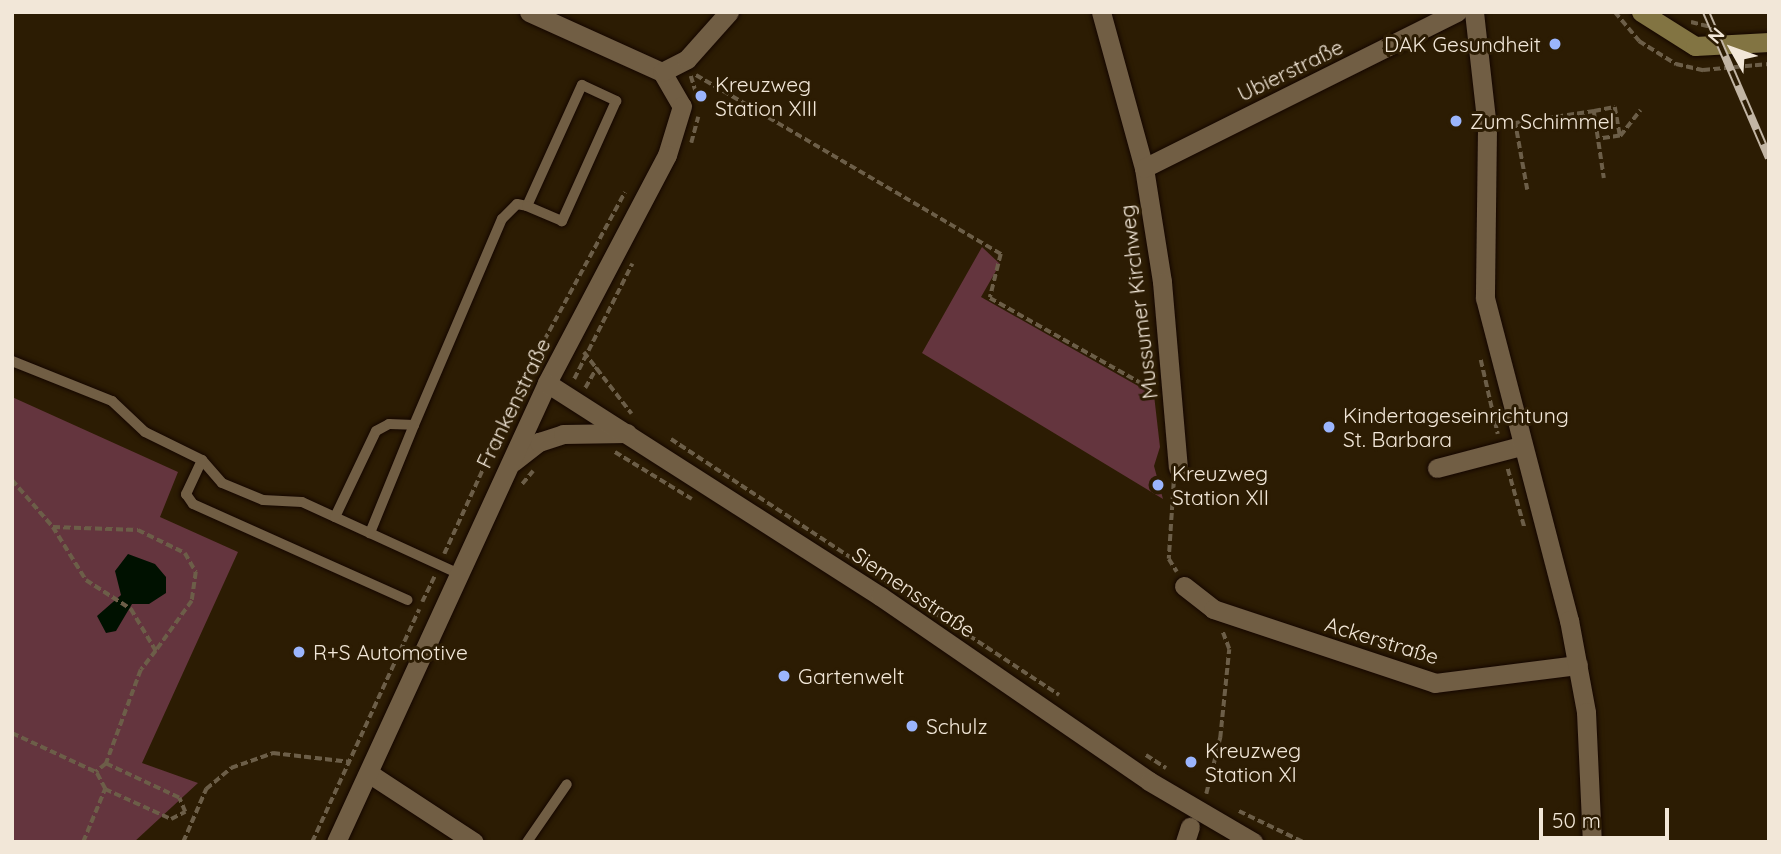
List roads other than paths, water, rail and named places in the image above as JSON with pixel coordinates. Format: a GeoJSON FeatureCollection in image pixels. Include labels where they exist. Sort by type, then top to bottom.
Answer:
{"type":"FeatureCollection","features":[{"type":"Feature","properties":{"kind":"main road"},"geometry":{"type":"LineString","coordinates":[[1641,12],[1695,46],[1769,42]]}},
{"type":"Feature","properties":{"kind":"street"},"geometry":{"type":"LineString","coordinates":[[529,12],[662,72],[687,59],[729,12]]}},
{"type":"Feature","properties":{"kind":"street","name":"Mussumer Kirchweg"},"geometry":{"type":"LineString","coordinates":[[1101,12],[1144,168],[1173,401],[1178,467]]}},
{"type":"Feature","properties":{"kind":"street","name":"Ubierstraße"},"geometry":{"type":"LineString","coordinates":[[1144,168],[1457,12]]}},
{"type":"Feature","properties":{"kind":"street"},"geometry":{"type":"LineString","coordinates":[[1474,12],[1487,128],[1485,298],[1578,665],[1594,795],[1592,842]]}},
{"type":"Feature","properties":{"kind":"street","name":"Frankenstraße"},"geometry":{"type":"LineString","coordinates":[[336,842],[370,774],[457,573],[547,383],[680,121],[682,106],[662,72]]}},
{"type":"Feature","properties":{"kind":"street","name":"Siemensstraße"},"geometry":{"type":"LineString","coordinates":[[547,383],[627,433],[1191,826],[1253,842]]}},
{"type":"Feature","properties":{"kind":"street"},"geometry":{"type":"LineString","coordinates":[[507,467],[529,447],[563,434],[627,433]]}},
{"type":"Feature","properties":{"kind":"street"},"geometry":{"type":"LineString","coordinates":[[1437,468],[1521,446]]}},
{"type":"Feature","properties":{"kind":"street","name":"Ackerstraße"},"geometry":{"type":"LineString","coordinates":[[1184,586],[1213,609],[1435,683],[1578,665]]}},
{"type":"Feature","properties":{"kind":"street"},"geometry":{"type":"LineString","coordinates":[[370,774],[474,842]]}},
{"type":"Feature","properties":{"kind":"lane"},"geometry":{"type":"LineString","coordinates":[[370,533],[502,219],[517,204],[562,221],[616,101],[582,85],[527,206]]}},
{"type":"Feature","properties":{"kind":"lane"},"geometry":{"type":"LineString","coordinates":[[12,361],[112,401],[145,432],[202,460],[222,483],[264,500],[302,502],[457,573]]}},
{"type":"Feature","properties":{"kind":"lane"},"geometry":{"type":"LineString","coordinates":[[335,517],[376,431],[389,424],[414,425]]}},
{"type":"Feature","properties":{"kind":"lane"},"geometry":{"type":"LineString","coordinates":[[202,460],[186,494],[193,504],[408,600]]}},
{"type":"Feature","properties":{"kind":"lane"},"geometry":{"type":"LineString","coordinates":[[527,842],[566,785]]}},
{"type":"Feature","properties":{"kind":"railway"},"geometry":{"type":"LineString","coordinates":[[1706,12],[1769,158]]}},
{"type":"Feature","properties":{"kind":"place","name":"DAK Gesundheit"},"geometry":{"type":"Point","coordinates":[1555,44]}},
{"type":"Feature","properties":{"kind":"place","name":"Kreuzweg Station XIII"},"geometry":{"type":"Point","coordinates":[701,96]}},
{"type":"Feature","properties":{"kind":"place","name":"Zum Schimmel"},"geometry":{"type":"Point","coordinates":[1456,121]}},
{"type":"Feature","properties":{"kind":"place","name":"Kindertageseinrichtung St. Barbara"},"geometry":{"type":"Point","coordinates":[1329,427]}},
{"type":"Feature","properties":{"kind":"place","name":"Kreuzweg Station XII"},"geometry":{"type":"Point","coordinates":[1158,485]}},
{"type":"Feature","properties":{"kind":"place","name":"R+S Automotive"},"geometry":{"type":"Point","coordinates":[299,652]}},
{"type":"Feature","properties":{"kind":"place","name":"Gartenwelt"},"geometry":{"type":"Point","coordinates":[784,676]}},
{"type":"Feature","properties":{"kind":"place","name":"Schulz"},"geometry":{"type":"Point","coordinates":[912,726]}},
{"type":"Feature","properties":{"kind":"place","name":"Kreuzweg Station XI"},"geometry":{"type":"Point","coordinates":[1191,762]}}]}
